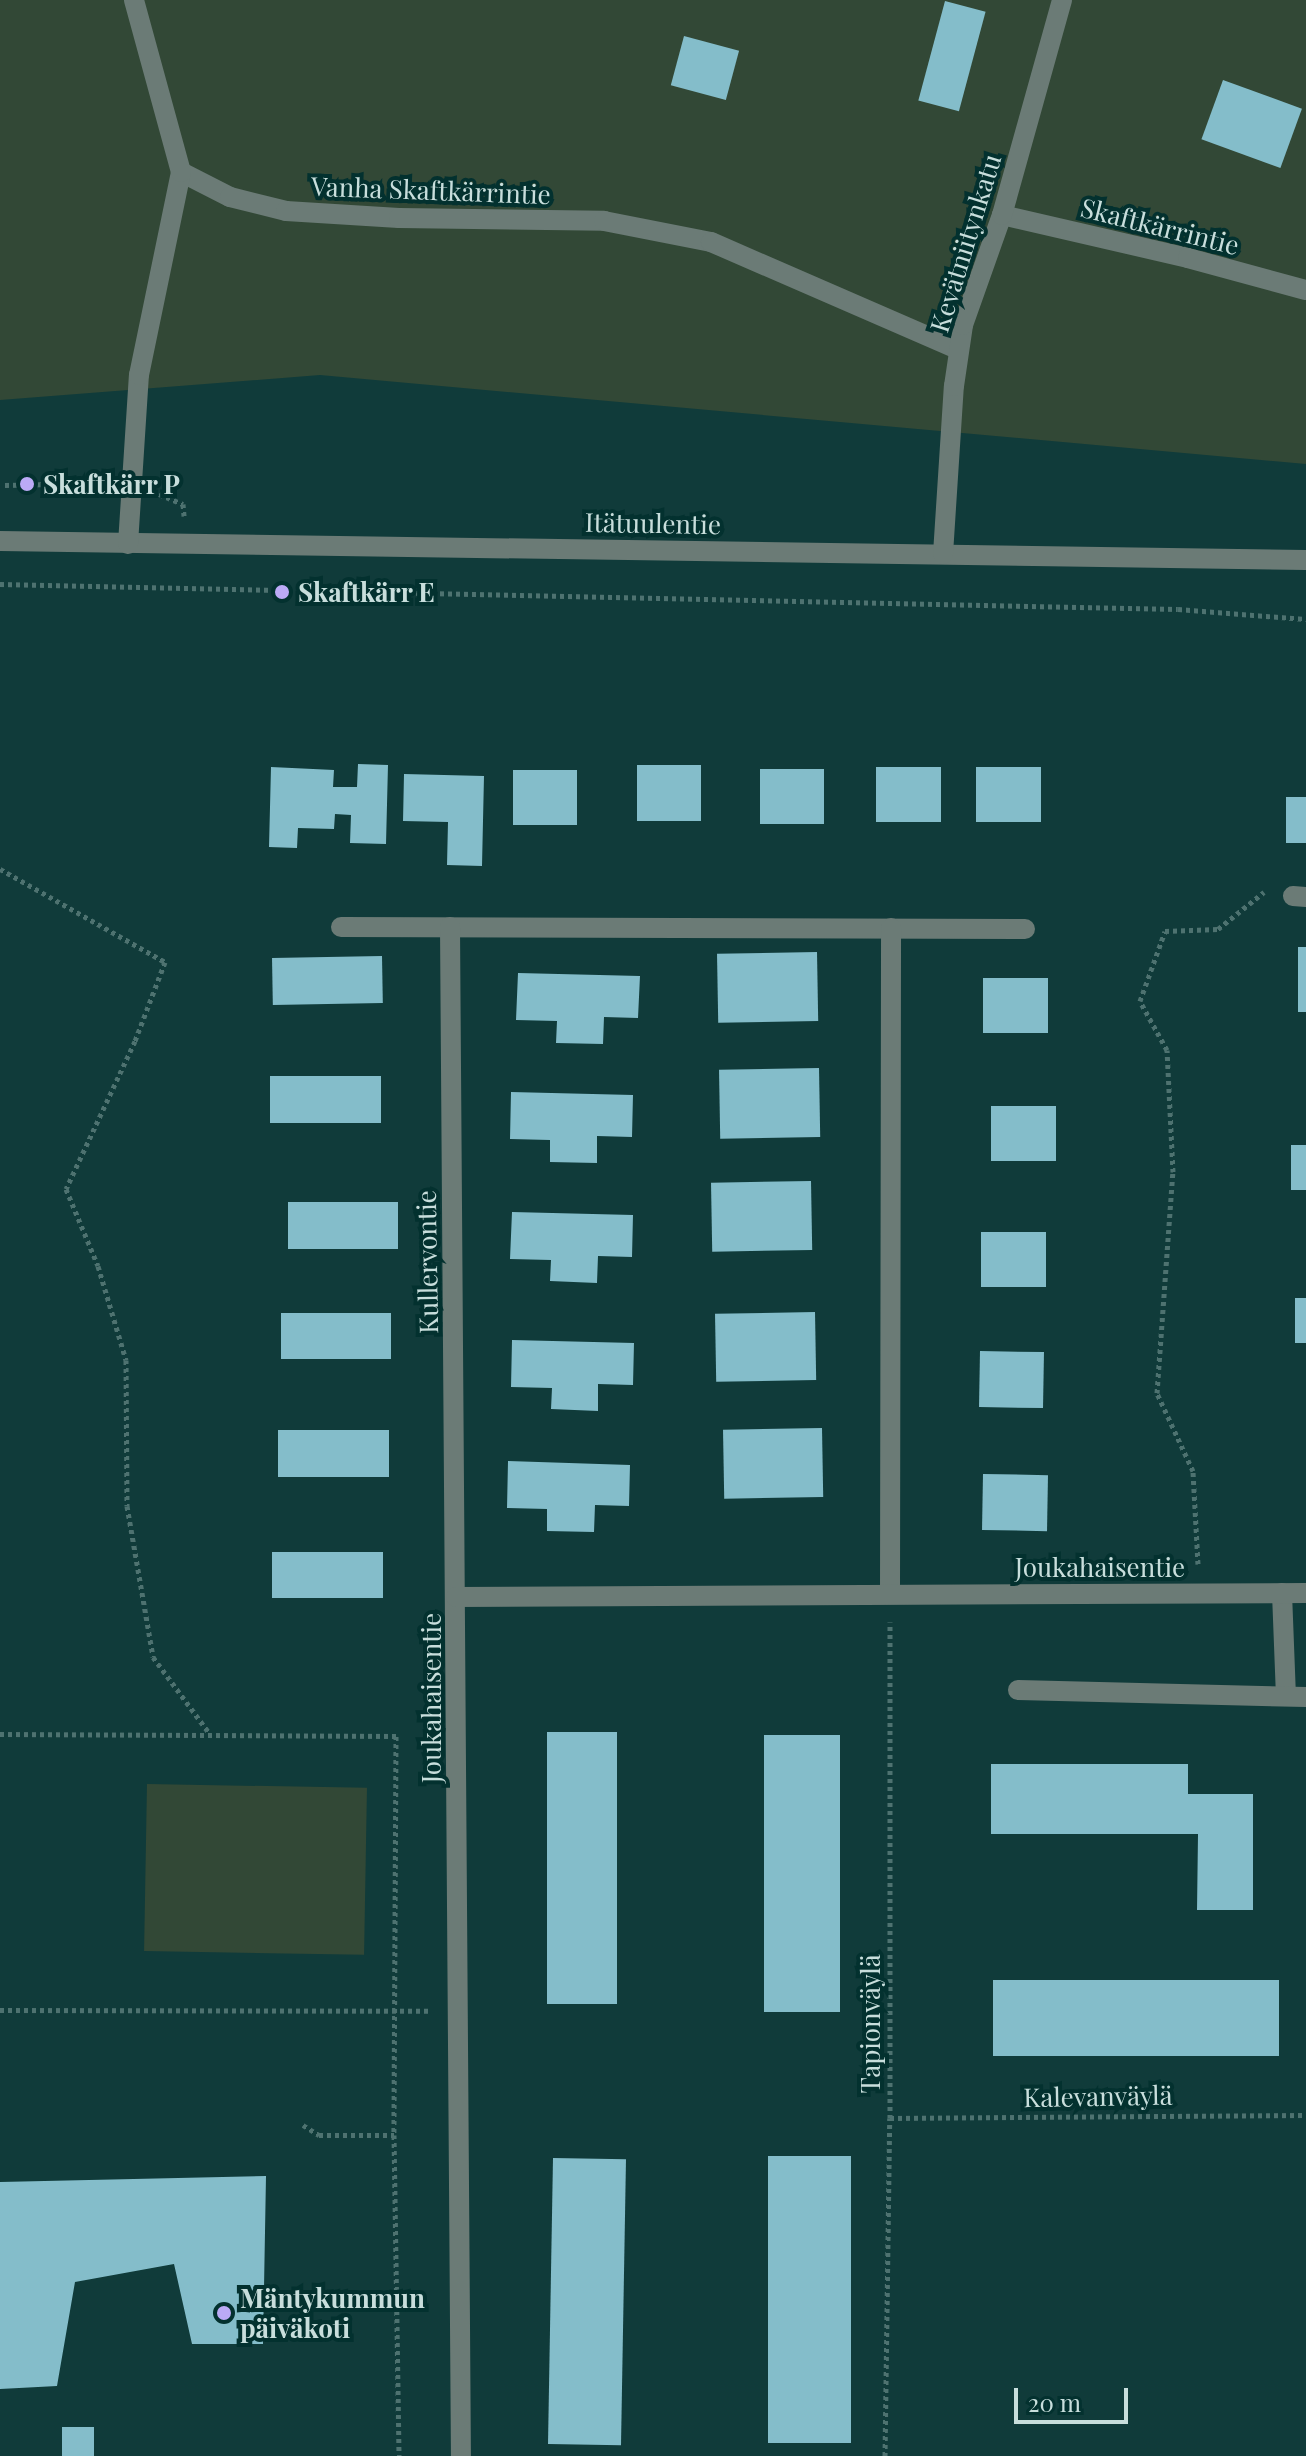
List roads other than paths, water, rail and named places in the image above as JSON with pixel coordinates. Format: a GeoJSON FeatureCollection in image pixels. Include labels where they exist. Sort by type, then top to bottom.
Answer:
{"type":"FeatureCollection","features":[{"type":"Feature","properties":{"kind":"street"},"geometry":{"type":"LineString","coordinates":[[128,544],[139,375],[181,172],[134,0]]}},
{"type":"Feature","properties":{"kind":"street","name":"Kevätniitynkatu"},"geometry":{"type":"LineString","coordinates":[[943,554],[963,325],[1002,215],[1062,0]]}},
{"type":"Feature","properties":{"kind":"street","name":"Vanha Skaftkärrintie"},"geometry":{"type":"LineString","coordinates":[[181,172],[230,197],[286,211],[399,218],[604,221],[711,242],[959,350]]}},
{"type":"Feature","properties":{"kind":"street","name":"Skaftkärrintie"},"geometry":{"type":"LineString","coordinates":[[1002,215],[1188,258],[1306,290]]}},
{"type":"Feature","properties":{"kind":"street","name":"Itätuulentie"},"geometry":{"type":"LineString","coordinates":[[0,541],[128,544],[185,541],[1306,560]]}},
{"type":"Feature","properties":{"kind":"street"},"geometry":{"type":"LineString","coordinates":[[341,927],[1025,929]]}},
{"type":"Feature","properties":{"kind":"street","name":"Kullervontie"},"geometry":{"type":"LineString","coordinates":[[450,927],[456,1597]]}},
{"type":"Feature","properties":{"kind":"street"},"geometry":{"type":"LineString","coordinates":[[890,1593],[891,928]]}},
{"type":"Feature","properties":{"kind":"street"},"geometry":{"type":"LineString","coordinates":[[1018,1690],[1296,1696],[1282,1593]]}},
{"type":"Feature","properties":{"kind":"street","name":"Joukahaisentie"},"geometry":{"type":"LineString","coordinates":[[461,2456],[456,1597],[1306,1593]]}},
{"type":"Feature","properties":{"kind":"place","name":"Skaftkärr P"},"geometry":{"type":"Point","coordinates":[27,484]}},
{"type":"Feature","properties":{"kind":"place","name":"Skaftkärr E"},"geometry":{"type":"Point","coordinates":[282,592]}},
{"type":"Feature","properties":{"kind":"place","name":"Mäntykummun päiväkoti"},"geometry":{"type":"Point","coordinates":[224,2313]}}]}
